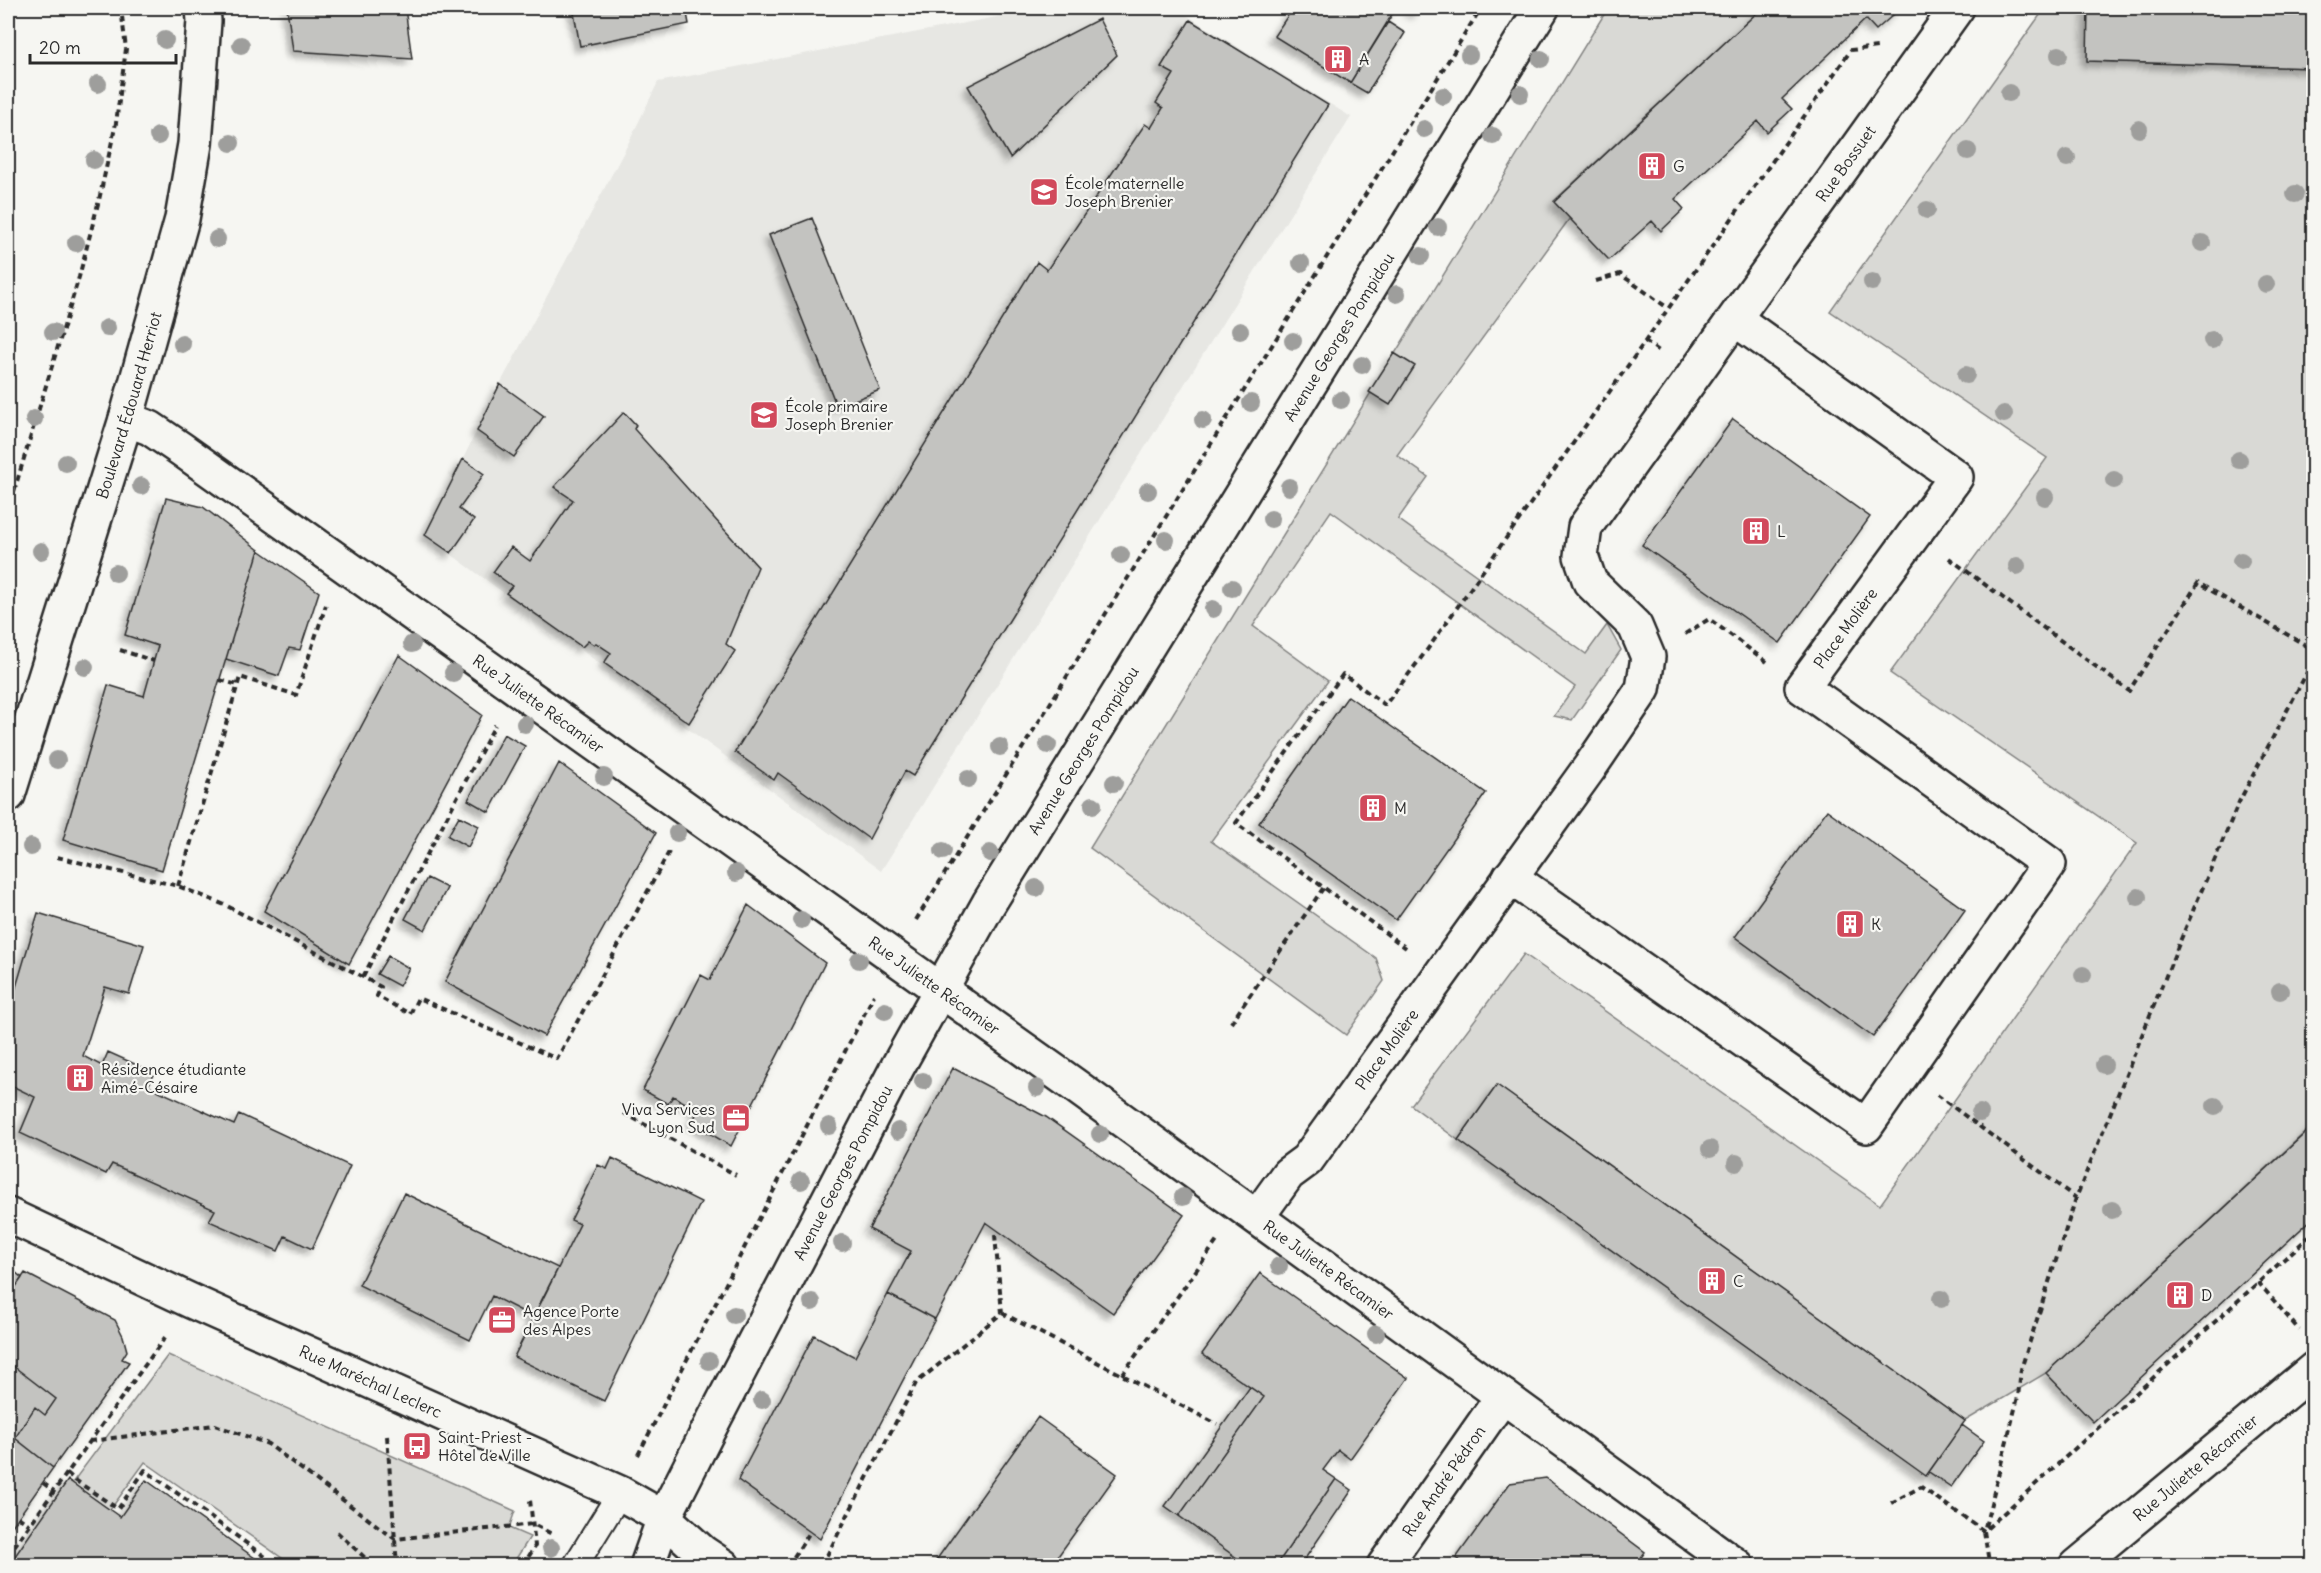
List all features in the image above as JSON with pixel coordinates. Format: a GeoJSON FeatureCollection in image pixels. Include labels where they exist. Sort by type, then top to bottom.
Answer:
{"type":"FeatureCollection","features":[{"type":"Feature","properties":{"kind":"street","name":"Boulevard Édouard Herriot"},"geometry":{"type":"LineString","coordinates":[[8,795],[16,732],[126,419],[182,219],[195,144],[203,8]]}},
{"type":"Feature","properties":{"kind":"street","name":"Avenue Georges Pompidou"},"geometry":{"type":"LineString","coordinates":[[647,1566],[664,1518],[867,1125],[989,903],[1542,8]]}},
{"type":"Feature","properties":{"kind":"street","name":"Rue Bossuet"},"geometry":{"type":"LineString","coordinates":[[1735,320],[1957,8]]}},
{"type":"Feature","properties":{"kind":"street","name":"Place Molière"},"geometry":{"type":"LineString","coordinates":[[1735,320],[1956,477],[1802,687]]}},
{"type":"Feature","properties":{"kind":"street"},"geometry":{"type":"LineString","coordinates":[[1648,657],[1635,626],[1590,582],[1581,556],[1585,527],[1735,320]]}},
{"type":"Feature","properties":{"kind":"street","name":"Rue Juliette Récamier"},"geometry":{"type":"LineString","coordinates":[[126,419],[150,428],[181,449],[941,990],[1737,1566]]}},
{"type":"Feature","properties":{"kind":"street","name":"Place Molière"},"geometry":{"type":"LineString","coordinates":[[1249,1212],[1288,1174],[1307,1160],[1643,689],[1648,657]]}},
{"type":"Feature","properties":{"kind":"street"},"geometry":{"type":"LineString","coordinates":[[1510,877],[1866,1126],[2049,864],[1802,687]]}},
{"type":"Feature","properties":{"kind":"street","name":"Rue Maréchal Leclerc"},"geometry":{"type":"LineString","coordinates":[[8,1215],[191,1301],[620,1493],[664,1518],[702,1552],[723,1566]]}},
{"type":"Feature","properties":{"kind":"street","name":"Rue Juliette Récamier"},"geometry":{"type":"LineString","coordinates":[[2077,1566],[2313,1370]]}},
{"type":"Feature","properties":{"kind":"street","name":"Rue André Pédron"},"geometry":{"type":"LineString","coordinates":[[1384,1566],[1503,1396]]}},
{"type":"Feature","properties":{"kind":"lane"},"geometry":{"type":"LineString","coordinates":[[579,1558],[620,1493]]}},
{"type":"Feature","properties":{"kind":"path"},"geometry":{"type":"LineString","coordinates":[[8,511],[79,277],[99,200],[116,123],[126,49],[121,8]]}},
{"type":"Feature","properties":{"kind":"path"},"geometry":{"type":"LineString","coordinates":[[1400,957],[1407,947],[1236,823],[1343,674],[1385,705],[1427,650],[1851,50],[1933,40]]}},
{"type":"Feature","properties":{"kind":"path"},"geometry":{"type":"LineString","coordinates":[[1596,281],[1620,274],[1668,308]]}},
{"type":"Feature","properties":{"kind":"path"},"geometry":{"type":"LineString","coordinates":[[1914,533],[2129,691],[2199,583],[2313,650]]}},
{"type":"Feature","properties":{"kind":"path"},"geometry":{"type":"LineString","coordinates":[[178,886],[240,677],[296,695],[329,599]]}},
{"type":"Feature","properties":{"kind":"path"},"geometry":{"type":"LineString","coordinates":[[1648,657],[1709,619],[1802,687]]}},
{"type":"Feature","properties":{"kind":"path"},"geometry":{"type":"LineString","coordinates":[[120,650],[154,660]]}},
{"type":"Feature","properties":{"kind":"path"},"geometry":{"type":"LineString","coordinates":[[1984,1566],[1989,1562],[1984,1531],[2018,1397],[2021,1369],[2076,1198],[2178,946],[2240,802],[2313,659]]}},
{"type":"Feature","properties":{"kind":"path"},"geometry":{"type":"LineString","coordinates":[[220,680],[238,685]]}},
{"type":"Feature","properties":{"kind":"path"},"geometry":{"type":"LineString","coordinates":[[363,977],[498,719]]}},
{"type":"Feature","properties":{"kind":"path"},"geometry":{"type":"LineString","coordinates":[[57,857],[178,886],[225,905],[363,977],[381,987],[377,996],[410,1014],[418,998],[557,1059],[672,846]]}},
{"type":"Feature","properties":{"kind":"path"},"geometry":{"type":"LineString","coordinates":[[1231,1023],[1324,887]]}},
{"type":"Feature","properties":{"kind":"path"},"geometry":{"type":"LineString","coordinates":[[1905,1071],[2076,1198]]}},
{"type":"Feature","properties":{"kind":"path"},"geometry":{"type":"LineString","coordinates":[[624,1113],[736,1175]]}},
{"type":"Feature","properties":{"kind":"path"},"geometry":{"type":"LineString","coordinates":[[1122,1375],[1249,1212]]}},
{"type":"Feature","properties":{"kind":"path"},"geometry":{"type":"LineString","coordinates":[[1984,1531],[2313,1232]]}},
{"type":"Feature","properties":{"kind":"path"},"geometry":{"type":"LineString","coordinates":[[995,1235],[1002,1313]]}},
{"type":"Feature","properties":{"kind":"path"},"geometry":{"type":"LineString","coordinates":[[2258,1282],[2307,1338]]}},
{"type":"Feature","properties":{"kind":"path"},"geometry":{"type":"LineString","coordinates":[[8,1555],[191,1301]]}},
{"type":"Feature","properties":{"kind":"path"},"geometry":{"type":"LineString","coordinates":[[1002,1313],[1217,1425]]}},
{"type":"Feature","properties":{"kind":"path"},"geometry":{"type":"LineString","coordinates":[[822,1565],[916,1383],[1002,1313]]}},
{"type":"Feature","properties":{"kind":"path"},"geometry":{"type":"LineString","coordinates":[[384,1387],[397,1566]]}},
{"type":"Feature","properties":{"kind":"path"},"geometry":{"type":"LineString","coordinates":[[90,1441],[215,1425],[268,1444],[395,1539],[533,1524],[579,1558]]}},
{"type":"Feature","properties":{"kind":"path"},"geometry":{"type":"LineString","coordinates":[[523,1566],[535,1546],[528,1485],[540,1457]]}},
{"type":"Feature","properties":{"kind":"path"},"geometry":{"type":"LineString","coordinates":[[67,1473],[118,1509],[145,1470],[278,1566]]}},
{"type":"Feature","properties":{"kind":"path"},"geometry":{"type":"LineString","coordinates":[[44,1483],[54,1491]]}},
{"type":"Feature","properties":{"kind":"path"},"geometry":{"type":"LineString","coordinates":[[1891,1503],[1921,1487],[1984,1531]]}},
{"type":"Feature","properties":{"kind":"path"},"geometry":{"type":"LineString","coordinates":[[18,1517],[30,1525]]}},
{"type":"Feature","properties":{"kind":"path"},"geometry":{"type":"LineString","coordinates":[[337,1532],[374,1566]]}},
{"type":"Feature","properties":{"kind":"path"},"geometry":{"type":"LineString","coordinates":[[788,1566],[810,1532]]}},
{"type":"Feature","properties":{"kind":"shaded area"},"geometry":{"type":"Polygon","coordinates":[[[1043,8],[1175,8],[1351,117],[881,871],[425,535],[500,384],[627,146],[658,82],[1043,8]]]}},
{"type":"Feature","properties":{"kind":"shaded area"},"geometry":{"type":"Polygon","coordinates":[[[1608,8],[1762,8],[1554,201],[1570,218],[1397,455],[1428,477],[1398,519],[1586,654],[1607,625],[1621,650],[1572,720],[1554,716],[1575,687],[1331,511],[1253,626],[1328,681],[1211,841],[1376,958],[1384,981],[1346,1035],[1090,848],[1608,8]]]}},
{"type":"Feature","properties":{"kind":"shaded area"},"geometry":{"type":"Polygon","coordinates":[[[2045,8],[2088,8],[2088,61],[2313,68],[2313,1125],[2046,1373],[1965,1421],[1497,1085],[1458,1140],[1411,1105],[1524,954],[1880,1205],[2137,843],[1890,673],[2047,458],[1830,311],[2045,8]]]}},
{"type":"Feature","properties":{"kind":"shaded area"},"geometry":{"type":"Polygon","coordinates":[[[168,1355],[515,1511],[509,1528],[530,1537],[512,1565],[292,1565],[145,1462],[110,1510],[72,1483],[168,1355]]]}},
{"type":"Feature","properties":{"kind":"building"},"geometry":{"type":"Polygon","coordinates":[[[287,8],[405,8],[412,59],[293,51],[287,8]]]}},
{"type":"Feature","properties":{"kind":"building"},"geometry":{"type":"Polygon","coordinates":[[[573,8],[686,8],[689,24],[580,46],[573,8]]]}},
{"type":"Feature","properties":{"kind":"building","name":"A"},"geometry":{"type":"Polygon","coordinates":[[[1293,8],[1305,11],[1307,8],[1396,8],[1350,83],[1274,36],[1293,8]]]}},
{"type":"Feature","properties":{"kind":"building"},"geometry":{"type":"Polygon","coordinates":[[[1407,8],[1421,8],[1417,13],[1407,8]]]}},
{"type":"Feature","properties":{"kind":"building","name":"G"},"geometry":{"type":"Polygon","coordinates":[[[1762,8],[1900,9],[1876,30],[1866,19],[1782,99],[1792,109],[1767,132],[1758,121],[1675,199],[1684,209],[1661,231],[1652,221],[1609,260],[1554,202],[1762,8]]]}},
{"type":"Feature","properties":{"kind":"building"},"geometry":{"type":"Polygon","coordinates":[[[2088,8],[2314,8],[2314,68],[2087,61],[2088,8]]]}},
{"type":"Feature","properties":{"kind":"building"},"geometry":{"type":"Polygon","coordinates":[[[1099,19],[1117,55],[1010,158],[968,86],[1099,19]]]}},
{"type":"Feature","properties":{"kind":"building"},"geometry":{"type":"Polygon","coordinates":[[[1190,20],[1328,105],[913,776],[905,771],[869,839],[778,773],[774,780],[735,752],[1037,262],[1047,270],[1145,124],[1151,128],[1163,108],[1156,103],[1174,74],[1161,67],[1190,20]]]}},
{"type":"Feature","properties":{"kind":"building"},"geometry":{"type":"Polygon","coordinates":[[[1388,22],[1405,33],[1367,93],[1350,83],[1388,22]]]}},
{"type":"Feature","properties":{"kind":"building"},"geometry":{"type":"Polygon","coordinates":[[[812,218],[880,390],[837,407],[769,235],[812,218]]]}},
{"type":"Feature","properties":{"kind":"building"},"geometry":{"type":"Polygon","coordinates":[[[1394,353],[1415,366],[1390,405],[1369,392],[1394,353]]]}},
{"type":"Feature","properties":{"kind":"building"},"geometry":{"type":"Polygon","coordinates":[[[500,384],[544,416],[514,457],[477,431],[500,384]]]}},
{"type":"Feature","properties":{"kind":"building"},"geometry":{"type":"Polygon","coordinates":[[[624,412],[636,425],[634,429],[758,567],[726,644],[735,651],[689,723],[604,663],[611,653],[596,643],[594,645],[588,641],[582,647],[506,593],[512,586],[493,572],[511,547],[530,561],[573,500],[554,487],[624,412]]]}},
{"type":"Feature","properties":{"kind":"building","name":"L"},"geometry":{"type":"Polygon","coordinates":[[[1733,419],[1870,517],[1780,643],[1642,545],[1733,419]]]}},
{"type":"Feature","properties":{"kind":"building"},"geometry":{"type":"Polygon","coordinates":[[[463,459],[484,474],[459,509],[474,520],[451,553],[425,535],[463,459]]]}},
{"type":"Feature","properties":{"kind":"building"},"geometry":{"type":"Polygon","coordinates":[[[166,498],[203,507],[259,550],[162,870],[63,840],[108,685],[144,696],[158,646],[125,635],[166,498]]]}},
{"type":"Feature","properties":{"kind":"building"},"geometry":{"type":"Polygon","coordinates":[[[259,550],[319,592],[300,650],[289,648],[279,676],[226,659],[259,550]]]}},
{"type":"Feature","properties":{"kind":"building"},"geometry":{"type":"Polygon","coordinates":[[[399,655],[482,715],[349,964],[264,911],[399,655]]]}},
{"type":"Feature","properties":{"kind":"building","name":"M"},"geometry":{"type":"Polygon","coordinates":[[[1348,696],[1486,793],[1396,920],[1259,823],[1348,696]]]}},
{"type":"Feature","properties":{"kind":"building"},"geometry":{"type":"Polygon","coordinates":[[[504,734],[525,746],[489,812],[468,800],[504,734]]]}},
{"type":"Feature","properties":{"kind":"building"},"geometry":{"type":"Polygon","coordinates":[[[559,763],[656,833],[544,1036],[445,982],[559,763]]]}},
{"type":"Feature","properties":{"kind":"building","name":"K"},"geometry":{"type":"Polygon","coordinates":[[[1827,810],[1965,910],[1873,1037],[1735,937],[1827,810]]]}},
{"type":"Feature","properties":{"kind":"building"},"geometry":{"type":"Polygon","coordinates":[[[459,816],[479,826],[468,847],[448,836],[459,816]]]}},
{"type":"Feature","properties":{"kind":"building"},"geometry":{"type":"Polygon","coordinates":[[[427,878],[447,888],[425,930],[405,919],[427,878]]]}},
{"type":"Feature","properties":{"kind":"building"},"geometry":{"type":"Polygon","coordinates":[[[748,905],[825,963],[731,1146],[692,1123],[698,1110],[673,1096],[668,1104],[643,1090],[701,975],[710,980],[748,905]]]}},
{"type":"Feature","properties":{"kind":"building","name":"Résidence étudiante Aimé-Césaire"},"geometry":{"type":"Polygon","coordinates":[[[38,913],[144,945],[129,994],[105,987],[83,1056],[102,1066],[108,1052],[155,1073],[148,1086],[234,1125],[239,1114],[350,1166],[312,1249],[285,1236],[278,1251],[209,1221],[215,1210],[112,1164],[106,1174],[20,1133],[35,1097],[8,1084],[8,1014],[38,913]]]}},
{"type":"Feature","properties":{"kind":"building"},"geometry":{"type":"Polygon","coordinates":[[[388,956],[409,968],[399,986],[377,974],[388,956]]]}},
{"type":"Feature","properties":{"kind":"building"},"geometry":{"type":"Polygon","coordinates":[[[953,1068],[1046,1117],[1184,1215],[1113,1313],[986,1222],[935,1319],[888,1294],[911,1251],[869,1229],[953,1068]]]}},
{"type":"Feature","properties":{"kind":"building","name":"C"},"geometry":{"type":"Polygon","coordinates":[[[1497,1085],[1965,1421],[1926,1476],[1458,1140],[1497,1085]]]}},
{"type":"Feature","properties":{"kind":"building","name":"D"},"geometry":{"type":"Polygon","coordinates":[[[2314,1125],[2314,1217],[2093,1422],[2046,1373],[2314,1125]]]}},
{"type":"Feature","properties":{"kind":"building"},"geometry":{"type":"Polygon","coordinates":[[[612,1158],[701,1202],[604,1401],[514,1357],[580,1224],[571,1220],[598,1165],[607,1169],[612,1158]]]}},
{"type":"Feature","properties":{"kind":"building"},"geometry":{"type":"Polygon","coordinates":[[[404,1193],[558,1268],[533,1317],[492,1296],[470,1340],[359,1285],[404,1193]]]}},
{"type":"Feature","properties":{"kind":"building"},"geometry":{"type":"Polygon","coordinates":[[[8,1266],[22,1278],[8,1298],[8,1266]]]}},
{"type":"Feature","properties":{"kind":"building"},"geometry":{"type":"Polygon","coordinates":[[[25,1273],[115,1320],[127,1351],[122,1359],[129,1362],[53,1468],[15,1438],[35,1407],[45,1415],[56,1399],[8,1362],[8,1298],[25,1273]]]}},
{"type":"Feature","properties":{"kind":"building"},"geometry":{"type":"Polygon","coordinates":[[[1260,1273],[1408,1378],[1350,1459],[1338,1450],[1323,1470],[1336,1479],[1276,1566],[1248,1566],[1179,1516],[1264,1397],[1202,1354],[1260,1273]]]}},
{"type":"Feature","properties":{"kind":"building"},"geometry":{"type":"Polygon","coordinates":[[[888,1294],[935,1319],[820,1539],[738,1480],[814,1335],[855,1357],[888,1294]]]}},
{"type":"Feature","properties":{"kind":"building"},"geometry":{"type":"Polygon","coordinates":[[[8,1362],[56,1399],[45,1415],[35,1407],[15,1438],[53,1468],[8,1532],[8,1362]]]}},
{"type":"Feature","properties":{"kind":"building"},"geometry":{"type":"Polygon","coordinates":[[[1250,1387],[1264,1397],[1179,1516],[1165,1506],[1250,1387]]]}},
{"type":"Feature","properties":{"kind":"building"},"geometry":{"type":"Polygon","coordinates":[[[1038,1417],[1117,1474],[1051,1566],[932,1566],[1038,1417]]]}},
{"type":"Feature","properties":{"kind":"building"},"geometry":{"type":"Polygon","coordinates":[[[1962,1425],[1984,1441],[1951,1487],[1929,1472],[1962,1425]]]}},
{"type":"Feature","properties":{"kind":"building"},"geometry":{"type":"Polygon","coordinates":[[[1546,1478],[1645,1552],[1635,1566],[1466,1566],[1456,1558],[1510,1483],[1546,1478]]]}},
{"type":"Feature","properties":{"kind":"building"},"geometry":{"type":"Polygon","coordinates":[[[1336,1479],[1352,1490],[1300,1566],[1276,1566],[1336,1479]]]}},
{"type":"Feature","properties":{"kind":"building"},"geometry":{"type":"Polygon","coordinates":[[[68,1480],[120,1517],[146,1480],[266,1566],[8,1566],[68,1480]]]}},
{"type":"Feature","properties":{"kind":"place","name":"A"},"geometry":{"type":"Point","coordinates":[1338,59]}},
{"type":"Feature","properties":{"kind":"place","name":"G"},"geometry":{"type":"Point","coordinates":[1652,166]}},
{"type":"Feature","properties":{"kind":"place","name":"École maternelle Joseph Brenier"},"geometry":{"type":"Point","coordinates":[1044,192]}},
{"type":"Feature","properties":{"kind":"place","name":"École primaire Joseph Brenier"},"geometry":{"type":"Point","coordinates":[764,415]}},
{"type":"Feature","properties":{"kind":"place","name":"L"},"geometry":{"type":"Point","coordinates":[1756,531]}},
{"type":"Feature","properties":{"kind":"place","name":"M"},"geometry":{"type":"Point","coordinates":[1373,808]}},
{"type":"Feature","properties":{"kind":"place","name":"K"},"geometry":{"type":"Point","coordinates":[1850,924]}},
{"type":"Feature","properties":{"kind":"place","name":"Résidence étudiante Aimé-Césaire"},"geometry":{"type":"Point","coordinates":[80,1078]}},
{"type":"Feature","properties":{"kind":"place","name":"Viva Services Lyon Sud"},"geometry":{"type":"Point","coordinates":[736,1118]}},
{"type":"Feature","properties":{"kind":"place","name":"C"},"geometry":{"type":"Point","coordinates":[1712,1281]}},
{"type":"Feature","properties":{"kind":"place","name":"D"},"geometry":{"type":"Point","coordinates":[2180,1295]}},
{"type":"Feature","properties":{"kind":"place","name":"Agence Porte des Alpes"},"geometry":{"type":"Point","coordinates":[502,1320]}},
{"type":"Feature","properties":{"kind":"place","name":"Saint-Priest - Hôtel de Ville"},"geometry":{"type":"Point","coordinates":[417,1446]}}]}
